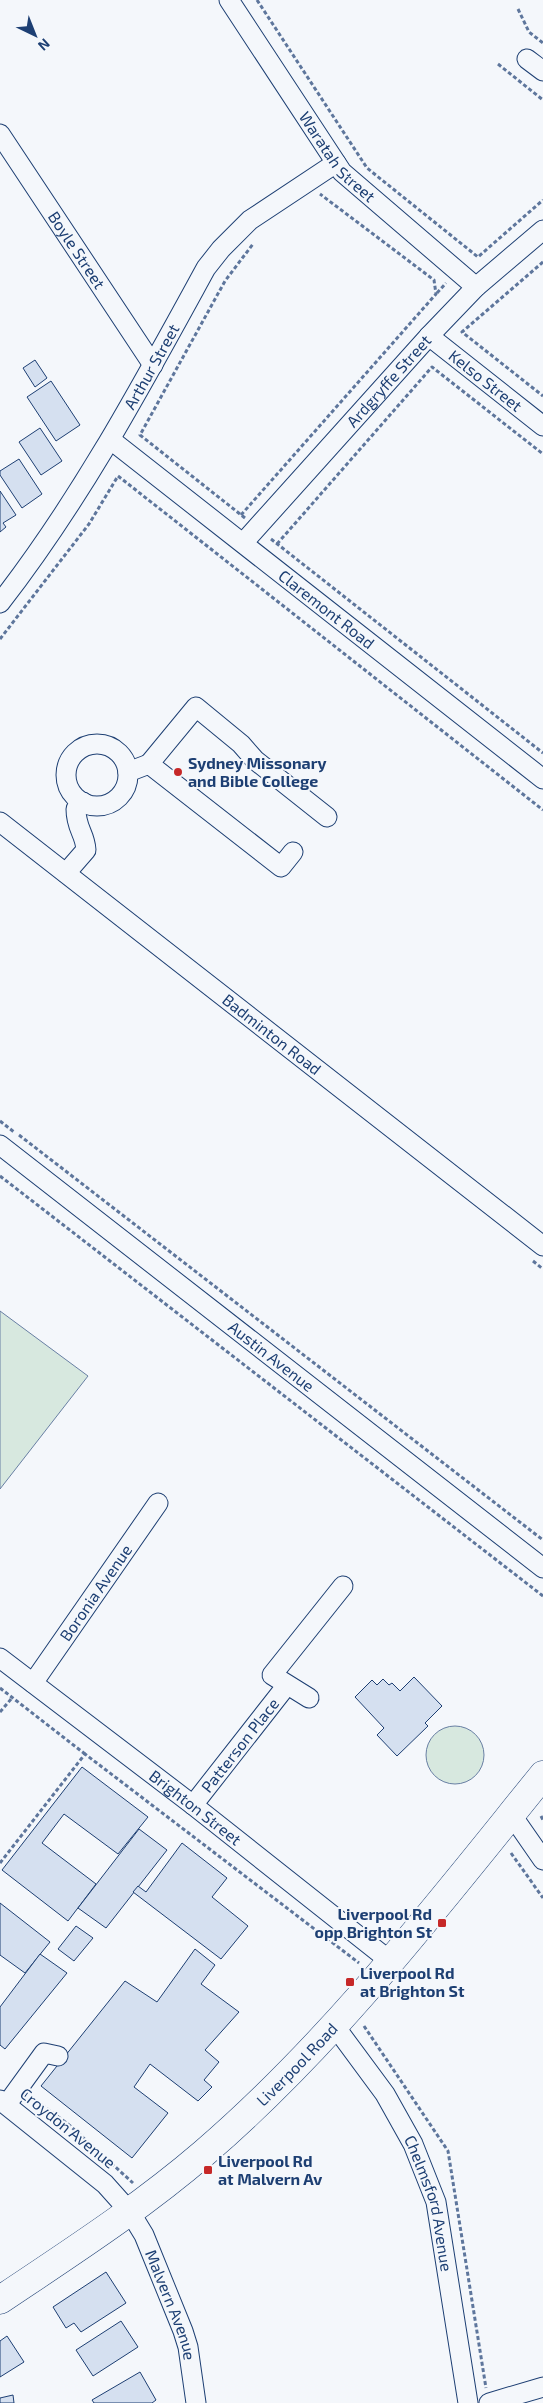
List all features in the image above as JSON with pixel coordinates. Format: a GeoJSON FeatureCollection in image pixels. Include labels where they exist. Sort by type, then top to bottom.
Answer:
{"type":"FeatureCollection","features":[{"type":"Feature","properties":{"kind":"highway","name":"Liverpool Road"},"geometry":{"type":"LineString","coordinates":[[0,2300],[130,2212],[218,2140],[334,2025],[390,1961],[543,1775]]}},
{"type":"Feature","properties":{"kind":"street","name":"Waratah Street"},"geometry":{"type":"LineString","coordinates":[[230,0],[342,172],[476,287]]}},
{"type":"Feature","properties":{"kind":"street"},"geometry":{"type":"LineString","coordinates":[[527,58],[543,71]]}},
{"type":"Feature","properties":{"kind":"street","name":"Boyle Street"},"geometry":{"type":"LineString","coordinates":[[0,134],[152,365]]}},
{"type":"Feature","properties":{"kind":"street","name":"Arthur Street"},"geometry":{"type":"LineString","coordinates":[[1,597],[44,546],[111,440],[206,268],[221,249],[250,220],[336,163]]}},
{"type":"Feature","properties":{"kind":"street","name":"Ardgryffe Street"},"geometry":{"type":"LineString","coordinates":[[243,543],[429,336],[476,287],[543,230]]}},
{"type":"Feature","properties":{"kind":"street","name":"Kelso Street"},"geometry":{"type":"LineString","coordinates":[[429,336],[543,426]]}},
{"type":"Feature","properties":{"kind":"street","name":"Claremont Road"},"geometry":{"type":"LineString","coordinates":[[111,440],[543,779]]}},
{"type":"Feature","properties":{"kind":"street"},"geometry":{"type":"LineString","coordinates":[[128,772],[149,764],[196,706],[242,744],[255,760],[326,817]]}},
{"type":"Feature","properties":{"kind":"street"},"geometry":{"type":"LineString","coordinates":[[100,744],[110,747],[119,753],[125,762],[128,772],[123,792],[115,800],[105,805],[94,806],[74,796],[67,779],[67,769],[77,752],[86,746],[100,744]]}},
{"type":"Feature","properties":{"kind":"street"},"geometry":{"type":"LineString","coordinates":[[149,764],[281,867],[292,852]]}},
{"type":"Feature","properties":{"kind":"street"},"geometry":{"type":"LineString","coordinates":[[66,873],[86,850],[86,841],[76,823],[76,809],[83,802]]}},
{"type":"Feature","properties":{"kind":"street","name":"Badminton Road"},"geometry":{"type":"LineString","coordinates":[[0,822],[543,1246]]}},
{"type":"Feature","properties":{"kind":"street","name":"Austin Avenue"},"geometry":{"type":"LineString","coordinates":[[0,1145],[543,1568]]}},
{"type":"Feature","properties":{"kind":"street","name":"Boronia Avenue"},"geometry":{"type":"LineString","coordinates":[[33,1683],[158,1503]]}},
{"type":"Feature","properties":{"kind":"street","name":"Patterson Place"},"geometry":{"type":"LineString","coordinates":[[309,1698],[272,1675],[343,1586]]}},
{"type":"Feature","properties":{"kind":"street","name":"Brighton Street"},"geometry":{"type":"LineString","coordinates":[[0,1658],[193,1805],[390,1961]]}},
{"type":"Feature","properties":{"kind":"street","name":"Patterson Place"},"geometry":{"type":"LineString","coordinates":[[193,1805],[287,1685]]}},
{"type":"Feature","properties":{"kind":"street"},"geometry":{"type":"LineString","coordinates":[[511,1814],[543,1860]]}},
{"type":"Feature","properties":{"kind":"street","name":"Chelmsford Avenue"},"geometry":{"type":"LineString","coordinates":[[334,2025],[385,2094],[413,2144],[436,2202],[468,2403]]}},
{"type":"Feature","properties":{"kind":"street"},"geometry":{"type":"LineString","coordinates":[[3,2102],[19,2088],[44,2053],[58,2056]]}},
{"type":"Feature","properties":{"kind":"street","name":"Croydon Avenue"},"geometry":{"type":"LineString","coordinates":[[3,2102],[105,2184],[130,2212]]}},
{"type":"Feature","properties":{"kind":"street","name":"Malvern Avenue"},"geometry":{"type":"LineString","coordinates":[[130,2212],[144,2235],[183,2331],[188,2346],[196,2403]]}},
{"type":"Feature","properties":{"kind":"street"},"geometry":{"type":"LineString","coordinates":[[489,2403],[543,2387]]}},
{"type":"Feature","properties":{"kind":"path"},"geometry":{"type":"LineString","coordinates":[[257,0],[367,168],[478,257],[543,200]]}},
{"type":"Feature","properties":{"kind":"path"},"geometry":{"type":"LineString","coordinates":[[518,9],[529,32],[543,43]]}},
{"type":"Feature","properties":{"kind":"path"},"geometry":{"type":"LineString","coordinates":[[498,64],[543,100]]}},
{"type":"Feature","properties":{"kind":"path"},"geometry":{"type":"LineString","coordinates":[[318,193],[434,280],[436,294]]}},
{"type":"Feature","properties":{"kind":"path"},"geometry":{"type":"LineString","coordinates":[[248,520],[140,436],[225,281],[254,243]]}},
{"type":"Feature","properties":{"kind":"path"},"geometry":{"type":"LineString","coordinates":[[543,262],[462,332],[543,396]]}},
{"type":"Feature","properties":{"kind":"path"},"geometry":{"type":"LineString","coordinates":[[241,515],[447,282]]}},
{"type":"Feature","properties":{"kind":"path"},"geometry":{"type":"LineString","coordinates":[[277,544],[432,367],[543,454]]}},
{"type":"Feature","properties":{"kind":"path"},"geometry":{"type":"LineString","coordinates":[[0,638],[72,548],[118,476],[543,810]]}},
{"type":"Feature","properties":{"kind":"path"},"geometry":{"type":"LineString","coordinates":[[272,539],[543,753]]}},
{"type":"Feature","properties":{"kind":"path"},"geometry":{"type":"LineString","coordinates":[[0,1120],[543,1540]]}},
{"type":"Feature","properties":{"kind":"path"},"geometry":{"type":"LineString","coordinates":[[0,1176],[543,1596]]}},
{"type":"Feature","properties":{"kind":"path"},"geometry":{"type":"LineString","coordinates":[[0,1688],[359,1963]]}},
{"type":"Feature","properties":{"kind":"path"},"geometry":{"type":"LineString","coordinates":[[0,1712],[12,1698]]}},
{"type":"Feature","properties":{"kind":"path"},"geometry":{"type":"LineString","coordinates":[[0,1863],[85,1754]]}},
{"type":"Feature","properties":{"kind":"path"},"geometry":{"type":"LineString","coordinates":[[511,1853],[543,1898]]}},
{"type":"Feature","properties":{"kind":"path","name":"Croydon Avenue"},"geometry":{"type":"LineString","coordinates":[[19,2088],[68,2124],[134,2184]]}},
{"type":"Feature","properties":{"kind":"shaded area"},"geometry":{"type":"Polygon","coordinates":[[[0,1311],[88,1376],[0,1489],[0,1311]]]}},
{"type":"Feature","properties":{"kind":"shaded area"},"geometry":{"type":"Polygon","coordinates":[[[455,1726],[466,1728],[479,1739],[484,1755],[482,1766],[471,1779],[455,1784],[444,1782],[431,1771],[426,1755],[428,1744],[439,1731],[455,1726]]]}},
{"type":"Feature","properties":{"kind":"building"},"geometry":{"type":"Polygon","coordinates":[[[35,360],[47,378],[35,387],[23,368],[35,360]]]}},
{"type":"Feature","properties":{"kind":"building"},"geometry":{"type":"Polygon","coordinates":[[[51,381],[80,425],[56,441],[27,397],[51,381]]]}},
{"type":"Feature","properties":{"kind":"building"},"geometry":{"type":"Polygon","coordinates":[[[40,428],[62,461],[41,475],[19,442],[40,428]]]}},
{"type":"Feature","properties":{"kind":"building"},"geometry":{"type":"Polygon","coordinates":[[[19,459],[42,494],[22,508],[0,475],[0,471],[19,459]]]}},
{"type":"Feature","properties":{"kind":"building"},"geometry":{"type":"Polygon","coordinates":[[[0,491],[16,515],[3,523],[6,527],[0,532],[0,491]]]}},
{"type":"Feature","properties":{"kind":"building"},"geometry":{"type":"Polygon","coordinates":[[[414,1677],[442,1706],[425,1723],[428,1726],[397,1756],[377,1735],[384,1728],[355,1697],[372,1680],[377,1685],[383,1679],[389,1685],[392,1683],[400,1691],[414,1677]]]}},
{"type":"Feature","properties":{"kind":"building"},"geometry":{"type":"Polygon","coordinates":[[[82,1767],[148,1817],[118,1854],[64,1814],[42,1843],[96,1884],[68,1921],[2,1870],[82,1767]]]}},
{"type":"Feature","properties":{"kind":"building"},"geometry":{"type":"Polygon","coordinates":[[[139,1829],[167,1850],[106,1928],[78,1908],[139,1829]]]}},
{"type":"Feature","properties":{"kind":"building"},"geometry":{"type":"Polygon","coordinates":[[[182,1843],[227,1878],[212,1897],[248,1926],[221,1959],[133,1892],[138,1886],[146,1892],[182,1843]]]}},
{"type":"Feature","properties":{"kind":"building"},"geometry":{"type":"Polygon","coordinates":[[[0,1903],[50,1942],[25,1973],[0,1955],[0,1903]]]}},
{"type":"Feature","properties":{"kind":"building"},"geometry":{"type":"Polygon","coordinates":[[[76,1926],[93,1938],[74,1961],[58,1949],[76,1926]]]}},
{"type":"Feature","properties":{"kind":"building"},"geometry":{"type":"Polygon","coordinates":[[[195,1949],[215,1965],[201,1984],[239,2012],[205,2050],[219,2062],[204,2080],[212,2087],[198,2101],[150,2064],[134,2087],[168,2113],[132,2158],[41,2086],[125,1981],[157,2002],[195,1949]]]}},
{"type":"Feature","properties":{"kind":"building"},"geometry":{"type":"Polygon","coordinates":[[[40,1954],[67,1973],[5,2049],[0,2045],[0,2007],[40,1954]]]}},
{"type":"Feature","properties":{"kind":"building"},"geometry":{"type":"Polygon","coordinates":[[[106,2272],[126,2303],[81,2332],[74,2323],[66,2328],[53,2307],[106,2272]]]}},
{"type":"Feature","properties":{"kind":"building"},"geometry":{"type":"Polygon","coordinates":[[[121,2321],[138,2347],[93,2376],[76,2350],[121,2321]]]}},
{"type":"Feature","properties":{"kind":"building"},"geometry":{"type":"Polygon","coordinates":[[[7,2336],[24,2362],[0,2377],[0,2341],[7,2336]]]}},
{"type":"Feature","properties":{"kind":"building"},"geometry":{"type":"Polygon","coordinates":[[[140,2372],[156,2400],[152,2403],[94,2403],[92,2400],[140,2372]]]}},
{"type":"Feature","properties":{"kind":"building"},"geometry":{"type":"Polygon","coordinates":[[[13,2395],[14,2403],[0,2403],[0,2398],[13,2395]]]}},
{"type":"Feature","properties":{"kind":"place","name":"Sydney Missonary and Bible College"},"geometry":{"type":"Point","coordinates":[178,772]}},
{"type":"Feature","properties":{"kind":"place","name":"Liverpool Rd opp Brighton St"},"geometry":{"type":"Point","coordinates":[442,1923]}},
{"type":"Feature","properties":{"kind":"place","name":"Liverpool Rd at Brighton St"},"geometry":{"type":"Point","coordinates":[350,1982]}},
{"type":"Feature","properties":{"kind":"place","name":"Liverpool Rd at Malvern Av"},"geometry":{"type":"Point","coordinates":[208,2170]}}]}
